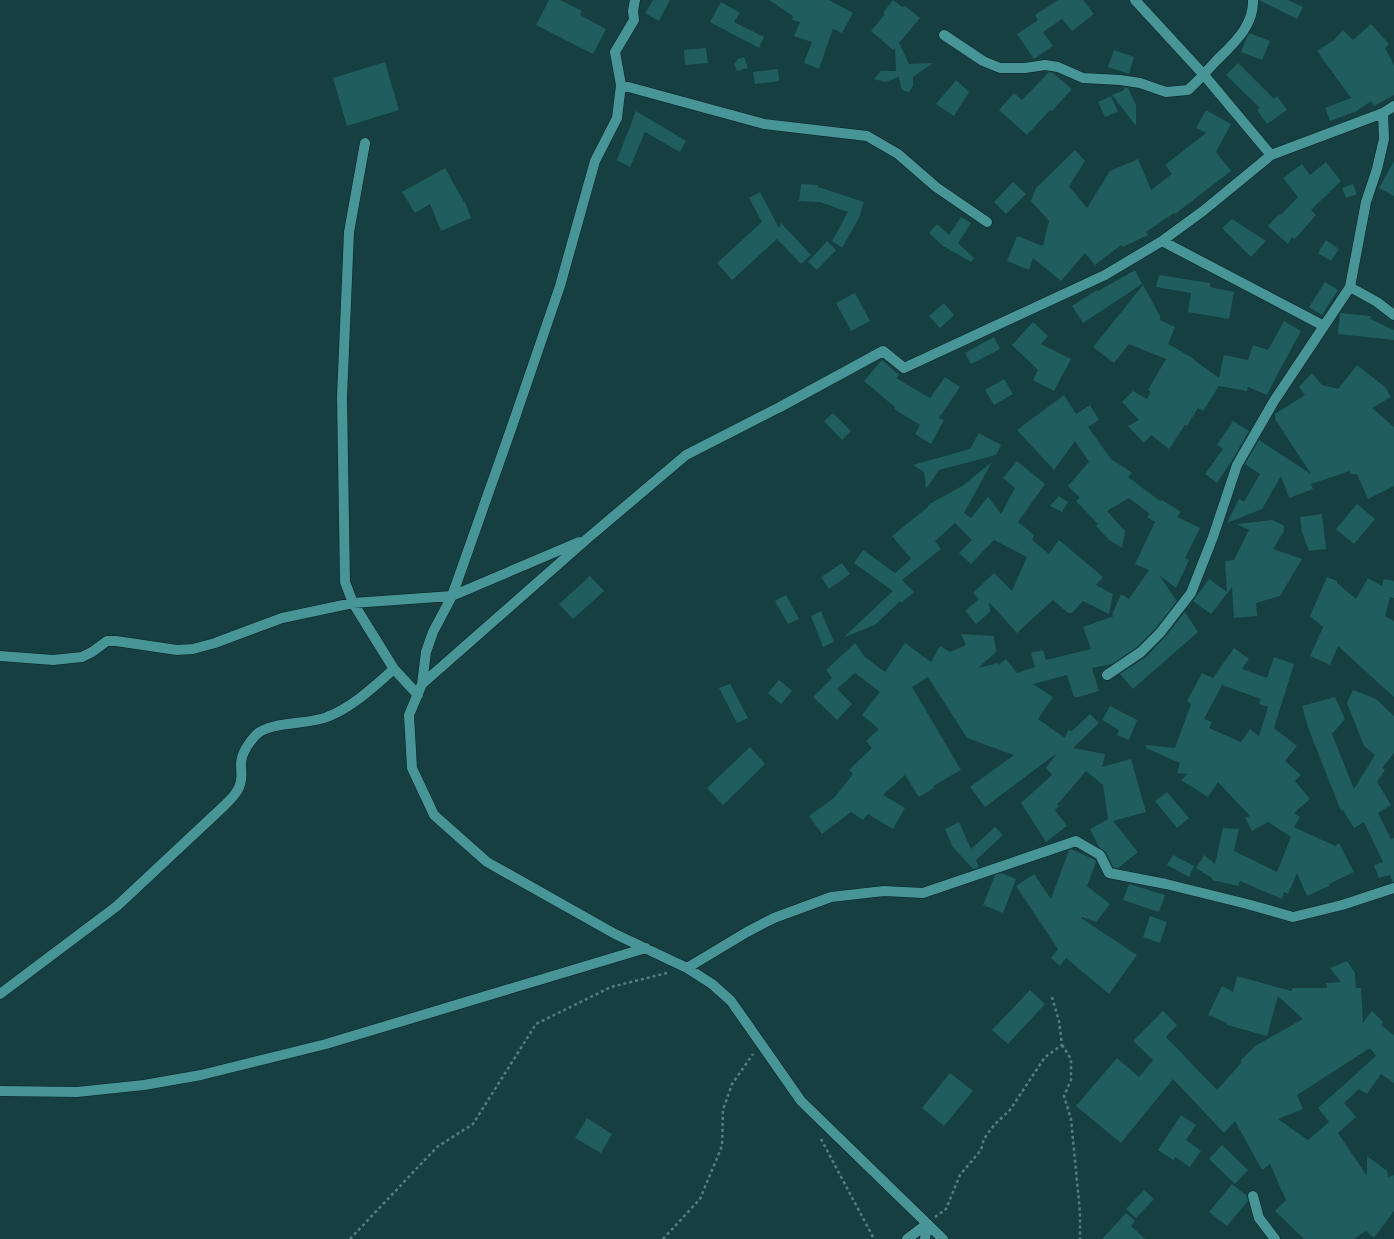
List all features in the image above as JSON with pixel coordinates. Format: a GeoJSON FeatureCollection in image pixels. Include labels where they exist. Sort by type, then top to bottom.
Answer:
{"type":"FeatureCollection","features":[{"type":"Feature","properties":{"kind":"street"},"geometry":{"type":"LineString","coordinates":[[635,0],[633,11],[634,20],[616,52],[620,85],[618,118],[595,160],[560,286],[510,432],[452,596],[433,632],[426,652],[422,684],[409,715],[412,768],[434,815],[487,862],[615,934],[687,968],[712,984],[731,1001],[801,1101],[943,1239]]}},
{"type":"Feature","properties":{"kind":"street"},"geometry":{"type":"LineString","coordinates":[[1135,0],[1204,75],[1271,155]]}},
{"type":"Feature","properties":{"kind":"street"},"geometry":{"type":"LineString","coordinates":[[944,35],[983,61],[1000,68],[1045,66],[1058,67],[1084,78],[1120,80],[1166,92],[1188,90],[1235,43],[1253,13],[1253,0]]}},
{"type":"Feature","properties":{"kind":"street"},"geometry":{"type":"LineString","coordinates":[[620,85],[764,124],[867,136],[898,154],[936,187],[986,222]]}},
{"type":"Feature","properties":{"kind":"street"},"geometry":{"type":"LineString","coordinates":[[422,684],[588,538],[686,456],[883,351],[904,368],[1105,275],[1162,241],[1203,211],[1271,155],[1383,113],[1394,106]]}},
{"type":"Feature","properties":{"kind":"street"},"geometry":{"type":"LineString","coordinates":[[1107,675],[1141,652],[1160,633],[1191,593],[1213,537],[1238,465],[1274,401],[1350,287],[1366,202],[1377,169],[1384,139],[1383,113]]}},
{"type":"Feature","properties":{"kind":"street"},"geometry":{"type":"LineString","coordinates":[[365,144],[349,232],[342,397],[345,582],[353,603],[394,669],[418,695]]}},
{"type":"Feature","properties":{"kind":"street"},"geometry":{"type":"LineString","coordinates":[[1162,241],[1188,256],[1324,326]]}},
{"type":"Feature","properties":{"kind":"street"},"geometry":{"type":"LineString","coordinates":[[1350,287],[1377,302],[1394,315]]}},
{"type":"Feature","properties":{"kind":"street"},"geometry":{"type":"LineString","coordinates":[[0,656],[52,660],[82,657],[107,641],[177,650],[193,649],[215,643],[282,618],[353,603],[452,596],[588,538]]}},
{"type":"Feature","properties":{"kind":"street"},"geometry":{"type":"LineString","coordinates":[[0,994],[117,906],[225,805],[236,792],[241,780],[241,762],[247,746],[258,733],[273,726],[302,723],[326,718],[355,702],[394,669]]}},
{"type":"Feature","properties":{"kind":"street"},"geometry":{"type":"LineString","coordinates":[[687,968],[747,932],[774,918],[831,897],[884,891],[923,894],[1076,841],[1100,855],[1109,873],[1166,884],[1293,917],[1342,905],[1394,888]]}},
{"type":"Feature","properties":{"kind":"street"},"geometry":{"type":"LineString","coordinates":[[0,1090],[77,1092],[144,1085],[201,1075],[326,1044],[646,948]]}},
{"type":"Feature","properties":{"kind":"street"},"geometry":{"type":"LineString","coordinates":[[1253,1196],[1259,1218],[1275,1239]]}},
{"type":"Feature","properties":{"kind":"street"},"geometry":{"type":"LineString","coordinates":[[907,1239],[927,1224]]}},
{"type":"Feature","properties":{"kind":"street"},"geometry":{"type":"LineString","coordinates":[[925,1239],[927,1224]]}},
{"type":"Feature","properties":{"kind":"path"},"geometry":{"type":"LineString","coordinates":[[350,1239],[437,1147],[473,1124],[536,1024],[611,987],[687,968]]}},
{"type":"Feature","properties":{"kind":"path"},"geometry":{"type":"LineString","coordinates":[[1051,994],[1059,1021],[1062,1045],[1071,1059],[1071,1080],[1064,1096],[1072,1119],[1080,1212],[1080,1239]]}},
{"type":"Feature","properties":{"kind":"path"},"geometry":{"type":"LineString","coordinates":[[663,1239],[700,1199],[722,1146],[723,1110],[732,1084],[760,1043]]}},
{"type":"Feature","properties":{"kind":"path"},"geometry":{"type":"LineString","coordinates":[[927,1224],[946,1209],[960,1175],[981,1150],[984,1139],[994,1125],[1010,1110],[1045,1057],[1062,1045]]}},
{"type":"Feature","properties":{"kind":"path"},"geometry":{"type":"LineString","coordinates":[[819,1136],[874,1239]]}},
{"type":"Feature","properties":{"kind":"building"},"geometry":{"type":"Polygon","coordinates":[[[549,0],[560,0],[582,11],[580,15],[606,29],[593,54],[536,25],[549,0]]]}},
{"type":"Feature","properties":{"kind":"building"},"geometry":{"type":"Polygon","coordinates":[[[653,0],[670,0],[659,21],[645,13],[653,0]]]}},
{"type":"Feature","properties":{"kind":"building"},"geometry":{"type":"Polygon","coordinates":[[[769,0],[829,0],[853,13],[842,33],[833,29],[819,69],[804,63],[812,42],[794,36],[800,22],[792,20],[793,16],[769,0]]]}},
{"type":"Feature","properties":{"kind":"building"},"geometry":{"type":"Polygon","coordinates":[[[893,0],[902,7],[905,6],[920,18],[899,43],[909,64],[933,63],[913,77],[913,86],[909,92],[904,91],[901,88],[899,77],[885,82],[874,79],[881,71],[896,71],[895,48],[893,50],[871,31],[885,14],[883,13],[893,0]]]}},
{"type":"Feature","properties":{"kind":"building"},"geometry":{"type":"Polygon","coordinates":[[[1058,0],[1083,0],[1094,14],[1072,31],[1062,19],[1043,32],[1053,46],[1034,59],[1017,34],[1038,20],[1035,15],[1058,0]]]}},
{"type":"Feature","properties":{"kind":"building"},"geometry":{"type":"Polygon","coordinates":[[[1259,0],[1288,0],[1303,7],[1297,19],[1259,0]]]}},
{"type":"Feature","properties":{"kind":"building"},"geometry":{"type":"Polygon","coordinates":[[[721,2],[740,13],[734,22],[764,37],[759,48],[710,22],[721,2]]]}},
{"type":"Feature","properties":{"kind":"building"},"geometry":{"type":"Polygon","coordinates":[[[1371,24],[1389,44],[1385,48],[1394,65],[1394,95],[1374,106],[1371,101],[1354,113],[1330,121],[1325,108],[1351,98],[1317,51],[1334,40],[1343,30],[1353,40],[1371,24]]]}},
{"type":"Feature","properties":{"kind":"building"},"geometry":{"type":"Polygon","coordinates":[[[1249,33],[1270,41],[1262,60],[1241,52],[1249,33]]]}},
{"type":"Feature","properties":{"kind":"building"},"geometry":{"type":"Polygon","coordinates":[[[706,48],[708,63],[685,65],[684,50],[706,48]]]}},
{"type":"Feature","properties":{"kind":"building"},"geometry":{"type":"Polygon","coordinates":[[[1114,50],[1134,57],[1129,74],[1108,67],[1114,50]]]}},
{"type":"Feature","properties":{"kind":"building"},"geometry":{"type":"Polygon","coordinates":[[[744,57],[748,68],[737,71],[734,64],[738,59],[744,57]]]}},
{"type":"Feature","properties":{"kind":"building"},"geometry":{"type":"Polygon","coordinates":[[[385,62],[399,110],[347,126],[333,78],[385,62]]]}},
{"type":"Feature","properties":{"kind":"building"},"geometry":{"type":"Polygon","coordinates":[[[1238,63],[1274,99],[1277,96],[1287,110],[1267,124],[1257,110],[1260,108],[1226,75],[1238,63]]]}},
{"type":"Feature","properties":{"kind":"building"},"geometry":{"type":"Polygon","coordinates":[[[778,69],[779,81],[755,84],[753,72],[778,69]]]}},
{"type":"Feature","properties":{"kind":"building"},"geometry":{"type":"Polygon","coordinates":[[[1049,72],[1053,73],[1072,89],[1027,135],[999,110],[1014,93],[1022,100],[1049,72]]]}},
{"type":"Feature","properties":{"kind":"building"},"geometry":{"type":"Polygon","coordinates":[[[956,80],[969,92],[954,116],[936,104],[956,80]]]}},
{"type":"Feature","properties":{"kind":"building"},"geometry":{"type":"Polygon","coordinates":[[[1124,87],[1128,88],[1136,105],[1136,126],[1112,95],[1124,90],[1124,87]]]}},
{"type":"Feature","properties":{"kind":"building"},"geometry":{"type":"Polygon","coordinates":[[[1111,96],[1118,112],[1105,117],[1098,102],[1111,96]]]}},
{"type":"Feature","properties":{"kind":"building"},"geometry":{"type":"Polygon","coordinates":[[[1206,110],[1231,124],[1216,152],[1231,171],[1175,214],[1174,213],[1146,232],[1148,235],[1123,247],[1121,245],[1095,265],[1085,253],[1061,281],[1033,258],[1029,270],[1007,261],[1017,236],[1043,246],[1049,221],[1031,201],[1036,188],[1075,150],[1085,161],[1069,186],[1087,208],[1110,171],[1138,159],[1151,190],[1172,174],[1165,165],[1206,133],[1196,128],[1206,110]]]}},
{"type":"Feature","properties":{"kind":"building"},"geometry":{"type":"Polygon","coordinates":[[[636,111],[686,141],[680,152],[645,132],[630,167],[617,160],[636,111]]]}},
{"type":"Feature","properties":{"kind":"building"},"geometry":{"type":"Polygon","coordinates":[[[1394,161],[1394,196],[1379,188],[1394,161]]]}},
{"type":"Feature","properties":{"kind":"building"},"geometry":{"type":"Polygon","coordinates":[[[1326,162],[1341,181],[1311,210],[1316,215],[1295,239],[1292,237],[1288,244],[1268,226],[1298,197],[1283,178],[1302,164],[1310,175],[1326,162]]]}},
{"type":"Feature","properties":{"kind":"building"},"geometry":{"type":"Polygon","coordinates":[[[445,168],[465,202],[471,218],[441,231],[430,204],[415,213],[402,192],[445,168]]]}},
{"type":"Feature","properties":{"kind":"building"},"geometry":{"type":"Polygon","coordinates":[[[1013,182],[1026,194],[1006,214],[994,202],[1013,182]]]}},
{"type":"Feature","properties":{"kind":"building"},"geometry":{"type":"Polygon","coordinates":[[[801,184],[818,185],[818,187],[864,202],[859,218],[842,248],[832,241],[848,212],[820,202],[799,201],[801,184]]]}},
{"type":"Feature","properties":{"kind":"building"},"geometry":{"type":"Polygon","coordinates":[[[1353,184],[1357,194],[1346,198],[1342,188],[1353,184]]]}},
{"type":"Feature","properties":{"kind":"building"},"geometry":{"type":"Polygon","coordinates":[[[760,192],[779,228],[781,223],[811,255],[801,264],[777,239],[732,280],[717,263],[762,222],[749,198],[760,192]]]}},
{"type":"Feature","properties":{"kind":"building"},"geometry":{"type":"Polygon","coordinates":[[[961,217],[971,223],[958,243],[974,258],[971,262],[943,246],[929,233],[937,224],[949,235],[961,217]]]}},
{"type":"Feature","properties":{"kind":"building"},"geometry":{"type":"Polygon","coordinates":[[[1232,219],[1266,241],[1251,257],[1222,228],[1232,219]]]}},
{"type":"Feature","properties":{"kind":"building"},"geometry":{"type":"Polygon","coordinates":[[[1326,240],[1339,249],[1331,261],[1318,253],[1326,240]]]}},
{"type":"Feature","properties":{"kind":"building"},"geometry":{"type":"Polygon","coordinates":[[[827,241],[836,250],[817,270],[808,262],[827,241]]]}},
{"type":"Feature","properties":{"kind":"building"},"geometry":{"type":"Polygon","coordinates":[[[1135,270],[1142,284],[1083,323],[1072,306],[1097,290],[1098,291],[1135,270]]]}},
{"type":"Feature","properties":{"kind":"building"},"geometry":{"type":"Polygon","coordinates":[[[1159,275],[1210,283],[1210,287],[1234,292],[1229,319],[1188,312],[1191,293],[1156,287],[1159,275]]]}},
{"type":"Feature","properties":{"kind":"building"},"geometry":{"type":"Polygon","coordinates":[[[1325,282],[1338,290],[1322,315],[1309,307],[1325,282]]]}},
{"type":"Feature","properties":{"kind":"building"},"geometry":{"type":"Polygon","coordinates":[[[1143,285],[1160,316],[1160,320],[1175,327],[1168,344],[1194,359],[1219,378],[1224,355],[1248,360],[1253,345],[1268,350],[1284,321],[1301,331],[1267,395],[1248,387],[1247,391],[1219,386],[1203,411],[1198,408],[1187,426],[1185,425],[1169,449],[1151,435],[1144,443],[1128,426],[1139,420],[1122,402],[1133,391],[1147,399],[1151,392],[1148,390],[1166,359],[1129,344],[1114,363],[1093,347],[1143,285]]]}},
{"type":"Feature","properties":{"kind":"building"},"geometry":{"type":"Polygon","coordinates":[[[855,293],[870,321],[851,331],[836,303],[855,293]]]}},
{"type":"Feature","properties":{"kind":"building"},"geometry":{"type":"Polygon","coordinates":[[[944,303],[954,315],[940,328],[929,316],[944,303]]]}},
{"type":"Feature","properties":{"kind":"building"},"geometry":{"type":"Polygon","coordinates":[[[1340,313],[1371,316],[1370,319],[1394,330],[1394,340],[1338,334],[1340,313]]]}},
{"type":"Feature","properties":{"kind":"building"},"geometry":{"type":"Polygon","coordinates":[[[1033,322],[1048,336],[1041,344],[1071,359],[1054,391],[1033,380],[1038,370],[1012,345],[1033,322]]]}},
{"type":"Feature","properties":{"kind":"building"},"geometry":{"type":"Polygon","coordinates":[[[994,337],[1000,349],[971,364],[965,353],[994,337]]]}},
{"type":"Feature","properties":{"kind":"building"},"geometry":{"type":"Polygon","coordinates":[[[882,360],[899,375],[896,378],[930,398],[945,377],[960,387],[939,418],[944,420],[931,444],[915,434],[920,425],[894,409],[895,407],[864,381],[882,360]]]}},
{"type":"Feature","properties":{"kind":"building"},"geometry":{"type":"Polygon","coordinates":[[[1357,365],[1385,387],[1391,397],[1372,408],[1394,427],[1394,486],[1368,499],[1357,474],[1350,474],[1350,471],[1311,484],[1313,489],[1289,498],[1281,476],[1262,509],[1227,523],[1239,499],[1244,502],[1260,474],[1245,464],[1259,440],[1311,474],[1275,419],[1275,414],[1305,395],[1299,387],[1312,373],[1322,385],[1338,389],[1357,365]]]}},
{"type":"Feature","properties":{"kind":"building"},"geometry":{"type":"Polygon","coordinates":[[[1004,379],[1013,394],[994,405],[985,390],[1004,379]]]}},
{"type":"Feature","properties":{"kind":"building"},"geometry":{"type":"Polygon","coordinates":[[[1064,395],[1076,414],[1090,405],[1099,420],[1088,427],[1111,459],[1132,473],[1128,477],[1160,501],[1162,500],[1181,512],[1177,517],[1200,528],[1185,558],[1189,560],[1176,588],[1159,575],[1177,601],[1155,629],[1137,647],[1112,664],[1092,668],[1099,691],[1074,697],[1067,675],[1033,684],[1053,697],[1038,719],[1065,738],[1068,730],[1072,731],[1090,714],[1099,723],[1073,748],[1105,754],[1102,767],[1131,759],[1146,812],[1113,821],[1138,852],[1118,868],[1113,867],[1106,852],[1099,847],[1090,829],[1108,819],[1103,785],[1086,771],[1057,805],[1059,806],[1055,810],[1067,826],[1046,842],[1021,803],[1052,775],[1046,768],[1057,753],[985,807],[970,787],[1014,755],[967,738],[928,677],[912,687],[961,770],[933,786],[934,788],[919,797],[905,775],[883,795],[905,808],[893,829],[868,814],[863,820],[851,812],[822,834],[809,816],[834,798],[853,774],[849,770],[872,748],[866,741],[879,729],[862,715],[880,692],[855,673],[837,689],[852,704],[837,720],[813,697],[832,678],[826,670],[855,643],[865,657],[885,672],[905,643],[931,662],[940,646],[950,652],[966,645],[961,634],[994,636],[996,652],[978,668],[998,663],[998,665],[1006,659],[1017,673],[1035,667],[1031,653],[1043,650],[1046,660],[1091,649],[1083,627],[1114,616],[1112,615],[1121,594],[1129,599],[1149,570],[1135,564],[1155,522],[1147,517],[1150,514],[1129,498],[1107,511],[1125,531],[1122,548],[1109,540],[1096,526],[1098,524],[1076,501],[1080,498],[1068,486],[1089,462],[1075,441],[1054,470],[1017,430],[1064,395]]]}},
{"type":"Feature","properties":{"kind":"building"},"geometry":{"type":"Polygon","coordinates":[[[833,413],[851,431],[842,440],[824,421],[833,413]]]}},
{"type":"Feature","properties":{"kind":"building"},"geometry":{"type":"Polygon","coordinates":[[[1233,421],[1249,431],[1217,483],[1205,474],[1223,449],[1217,445],[1233,421]]]}},
{"type":"Feature","properties":{"kind":"building"},"geometry":{"type":"Polygon","coordinates":[[[979,433],[1001,445],[996,455],[939,470],[926,489],[924,472],[913,465],[970,449],[979,433]]]}},
{"type":"Feature","properties":{"kind":"building"},"geometry":{"type":"Polygon","coordinates":[[[1017,461],[1045,484],[1018,522],[1034,535],[1032,540],[1049,554],[1059,540],[1103,577],[1096,585],[1113,594],[1109,614],[1083,601],[1072,613],[1068,613],[1053,600],[1017,633],[989,602],[990,612],[976,624],[965,611],[979,599],[973,593],[994,573],[1012,591],[1027,557],[994,540],[971,564],[959,553],[972,540],[955,523],[935,541],[941,549],[902,580],[914,592],[901,603],[900,601],[875,625],[845,637],[893,591],[854,563],[863,550],[895,573],[911,559],[892,536],[928,507],[928,505],[962,486],[992,462],[964,513],[971,518],[988,497],[1001,514],[1015,488],[1003,478],[1017,461]]]}},
{"type":"Feature","properties":{"kind":"building"},"geometry":{"type":"Polygon","coordinates":[[[1059,496],[1068,502],[1062,512],[1050,506],[1059,496]]]}},
{"type":"Feature","properties":{"kind":"building"},"geometry":{"type":"Polygon","coordinates":[[[1357,504],[1375,519],[1354,544],[1336,529],[1357,504]]]}},
{"type":"Feature","properties":{"kind":"building"},"geometry":{"type":"Polygon","coordinates":[[[1322,514],[1326,549],[1309,551],[1302,532],[1300,517],[1322,514]]]}},
{"type":"Feature","properties":{"kind":"building"},"geometry":{"type":"Polygon","coordinates":[[[1273,520],[1284,526],[1284,531],[1273,549],[1302,559],[1280,596],[1256,603],[1257,616],[1234,618],[1232,587],[1211,614],[1193,601],[1209,579],[1227,592],[1225,561],[1234,560],[1249,530],[1237,524],[1273,520]]]}},
{"type":"Feature","properties":{"kind":"building"},"geometry":{"type":"Polygon","coordinates":[[[842,563],[850,574],[829,589],[821,577],[842,563]]]}},
{"type":"Feature","properties":{"kind":"building"},"geometry":{"type":"Polygon","coordinates":[[[590,576],[604,591],[573,619],[559,604],[590,576]]]}},
{"type":"Feature","properties":{"kind":"building"},"geometry":{"type":"Polygon","coordinates":[[[1327,577],[1337,581],[1337,583],[1356,599],[1368,578],[1382,586],[1384,579],[1394,581],[1394,598],[1390,597],[1385,616],[1394,621],[1394,697],[1338,646],[1330,665],[1310,656],[1323,627],[1310,616],[1327,577]]]}},
{"type":"Feature","properties":{"kind":"building"},"geometry":{"type":"Polygon","coordinates":[[[786,595],[799,619],[788,624],[775,601],[786,595]]]}},
{"type":"Feature","properties":{"kind":"building"},"geometry":{"type":"Polygon","coordinates":[[[821,611],[834,642],[823,647],[811,616],[821,611]]]}},
{"type":"Feature","properties":{"kind":"building"},"geometry":{"type":"Polygon","coordinates":[[[1185,612],[1198,632],[1133,689],[1120,674],[1146,657],[1165,637],[1185,612]]]}},
{"type":"Feature","properties":{"kind":"building"},"geometry":{"type":"Polygon","coordinates":[[[1234,648],[1249,659],[1242,669],[1267,678],[1274,657],[1294,664],[1274,728],[1297,746],[1285,761],[1301,775],[1295,781],[1310,799],[1294,813],[1300,817],[1294,827],[1335,846],[1339,843],[1354,872],[1307,896],[1297,873],[1288,894],[1284,892],[1282,899],[1240,881],[1238,886],[1212,880],[1212,878],[1196,868],[1204,855],[1215,864],[1223,828],[1239,829],[1234,851],[1277,872],[1291,837],[1268,822],[1252,831],[1245,818],[1250,816],[1218,782],[1208,797],[1181,780],[1188,774],[1177,773],[1180,763],[1146,748],[1146,745],[1175,748],[1191,704],[1187,701],[1202,673],[1213,678],[1234,648]],[[1222,685],[1204,719],[1212,722],[1209,728],[1241,742],[1250,729],[1259,736],[1268,707],[1259,704],[1261,699],[1222,685]]]}},
{"type":"Feature","properties":{"kind":"building"},"geometry":{"type":"Polygon","coordinates":[[[779,680],[792,691],[781,704],[768,693],[779,680]]]}},
{"type":"Feature","properties":{"kind":"building"},"geometry":{"type":"Polygon","coordinates":[[[730,684],[748,718],[737,723],[719,688],[730,684]]]}},
{"type":"Feature","properties":{"kind":"building"},"geometry":{"type":"Polygon","coordinates":[[[1353,690],[1376,699],[1394,716],[1394,753],[1382,768],[1385,770],[1377,782],[1391,805],[1378,813],[1391,839],[1394,838],[1394,882],[1390,875],[1379,878],[1374,865],[1383,862],[1364,822],[1354,828],[1343,810],[1341,811],[1309,730],[1302,706],[1335,697],[1345,719],[1332,734],[1354,789],[1375,755],[1364,746],[1347,703],[1353,690]]]}},
{"type":"Feature","properties":{"kind":"building"},"geometry":{"type":"Polygon","coordinates":[[[1110,706],[1137,720],[1129,740],[1117,735],[1119,730],[1102,720],[1110,706]]]}},
{"type":"Feature","properties":{"kind":"building"},"geometry":{"type":"Polygon","coordinates":[[[750,747],[765,764],[723,805],[707,788],[750,747]]]}},
{"type":"Feature","properties":{"kind":"building"},"geometry":{"type":"Polygon","coordinates":[[[1167,792],[1189,818],[1177,828],[1155,801],[1167,792]]]}},
{"type":"Feature","properties":{"kind":"building"},"geometry":{"type":"Polygon","coordinates":[[[959,822],[971,849],[995,827],[1003,835],[976,860],[979,867],[973,869],[952,846],[945,829],[959,822]]]}},
{"type":"Feature","properties":{"kind":"building"},"geometry":{"type":"Polygon","coordinates":[[[1071,849],[1095,860],[1096,862],[1087,886],[1110,904],[1096,922],[1082,917],[1081,918],[1137,955],[1109,994],[1066,958],[1060,966],[1051,958],[1058,949],[1016,886],[1034,874],[1051,899],[1069,850],[1071,849]]]}},
{"type":"Feature","properties":{"kind":"building"},"geometry":{"type":"Polygon","coordinates":[[[1173,855],[1194,866],[1189,877],[1167,865],[1173,855]]]}},
{"type":"Feature","properties":{"kind":"building"},"geometry":{"type":"Polygon","coordinates":[[[1001,873],[1016,879],[1003,913],[983,905],[995,875],[1001,873]]]}},
{"type":"Feature","properties":{"kind":"building"},"geometry":{"type":"Polygon","coordinates":[[[1129,884],[1165,895],[1159,912],[1123,900],[1129,884]]]}},
{"type":"Feature","properties":{"kind":"building"},"geometry":{"type":"Polygon","coordinates":[[[1150,916],[1167,922],[1160,943],[1143,937],[1150,916]]]}},
{"type":"Feature","properties":{"kind":"building"},"geometry":{"type":"Polygon","coordinates":[[[1347,961],[1355,973],[1356,988],[1361,988],[1363,1023],[1372,1011],[1383,1022],[1381,1025],[1394,1035],[1394,1083],[1381,1074],[1367,1094],[1359,1089],[1344,1103],[1356,1117],[1338,1133],[1367,1176],[1367,1156],[1387,1171],[1388,1177],[1394,1175],[1394,1211],[1374,1238],[1366,1231],[1354,1239],[1304,1239],[1275,1211],[1286,1200],[1270,1164],[1262,1170],[1235,1121],[1224,1133],[1173,1079],[1121,1143],[1076,1106],[1117,1058],[1139,1077],[1153,1060],[1133,1041],[1163,1011],[1177,1025],[1166,1037],[1217,1090],[1242,1062],[1240,1061],[1255,1046],[1303,1019],[1278,996],[1267,1036],[1227,1025],[1227,1023],[1208,1015],[1222,986],[1233,992],[1237,976],[1291,991],[1293,988],[1327,988],[1326,983],[1341,982],[1330,968],[1347,961]],[[1370,1048],[1297,1095],[1303,1109],[1278,1119],[1308,1140],[1329,1122],[1318,1108],[1376,1056],[1370,1048]]]}},
{"type":"Feature","properties":{"kind":"building"},"geometry":{"type":"Polygon","coordinates":[[[1030,990],[1045,1004],[1008,1044],[992,1030],[1030,990]]]}},
{"type":"Feature","properties":{"kind":"building"},"geometry":{"type":"Polygon","coordinates":[[[950,1073],[973,1091],[944,1126],[922,1108],[950,1073]]]}},
{"type":"Feature","properties":{"kind":"building"},"geometry":{"type":"Polygon","coordinates":[[[1181,1115],[1196,1125],[1186,1140],[1201,1151],[1190,1167],[1175,1157],[1173,1160],[1158,1150],[1181,1115]]]}},
{"type":"Feature","properties":{"kind":"building"},"geometry":{"type":"Polygon","coordinates":[[[587,1118],[612,1134],[601,1153],[575,1138],[587,1118]]]}},
{"type":"Feature","properties":{"kind":"building"},"geometry":{"type":"Polygon","coordinates":[[[1222,1145],[1248,1170],[1235,1184],[1209,1159],[1222,1145]]]}},
{"type":"Feature","properties":{"kind":"building"},"geometry":{"type":"Polygon","coordinates":[[[1232,1184],[1247,1196],[1248,1201],[1227,1226],[1209,1212],[1232,1184]]]}},
{"type":"Feature","properties":{"kind":"building"},"geometry":{"type":"Polygon","coordinates":[[[1144,1190],[1154,1199],[1136,1218],[1126,1209],[1144,1190]]]}},
{"type":"Feature","properties":{"kind":"building"},"geometry":{"type":"Polygon","coordinates":[[[1126,1213],[1135,1221],[1131,1226],[1145,1239],[1102,1239],[1126,1213]]]}}]}
